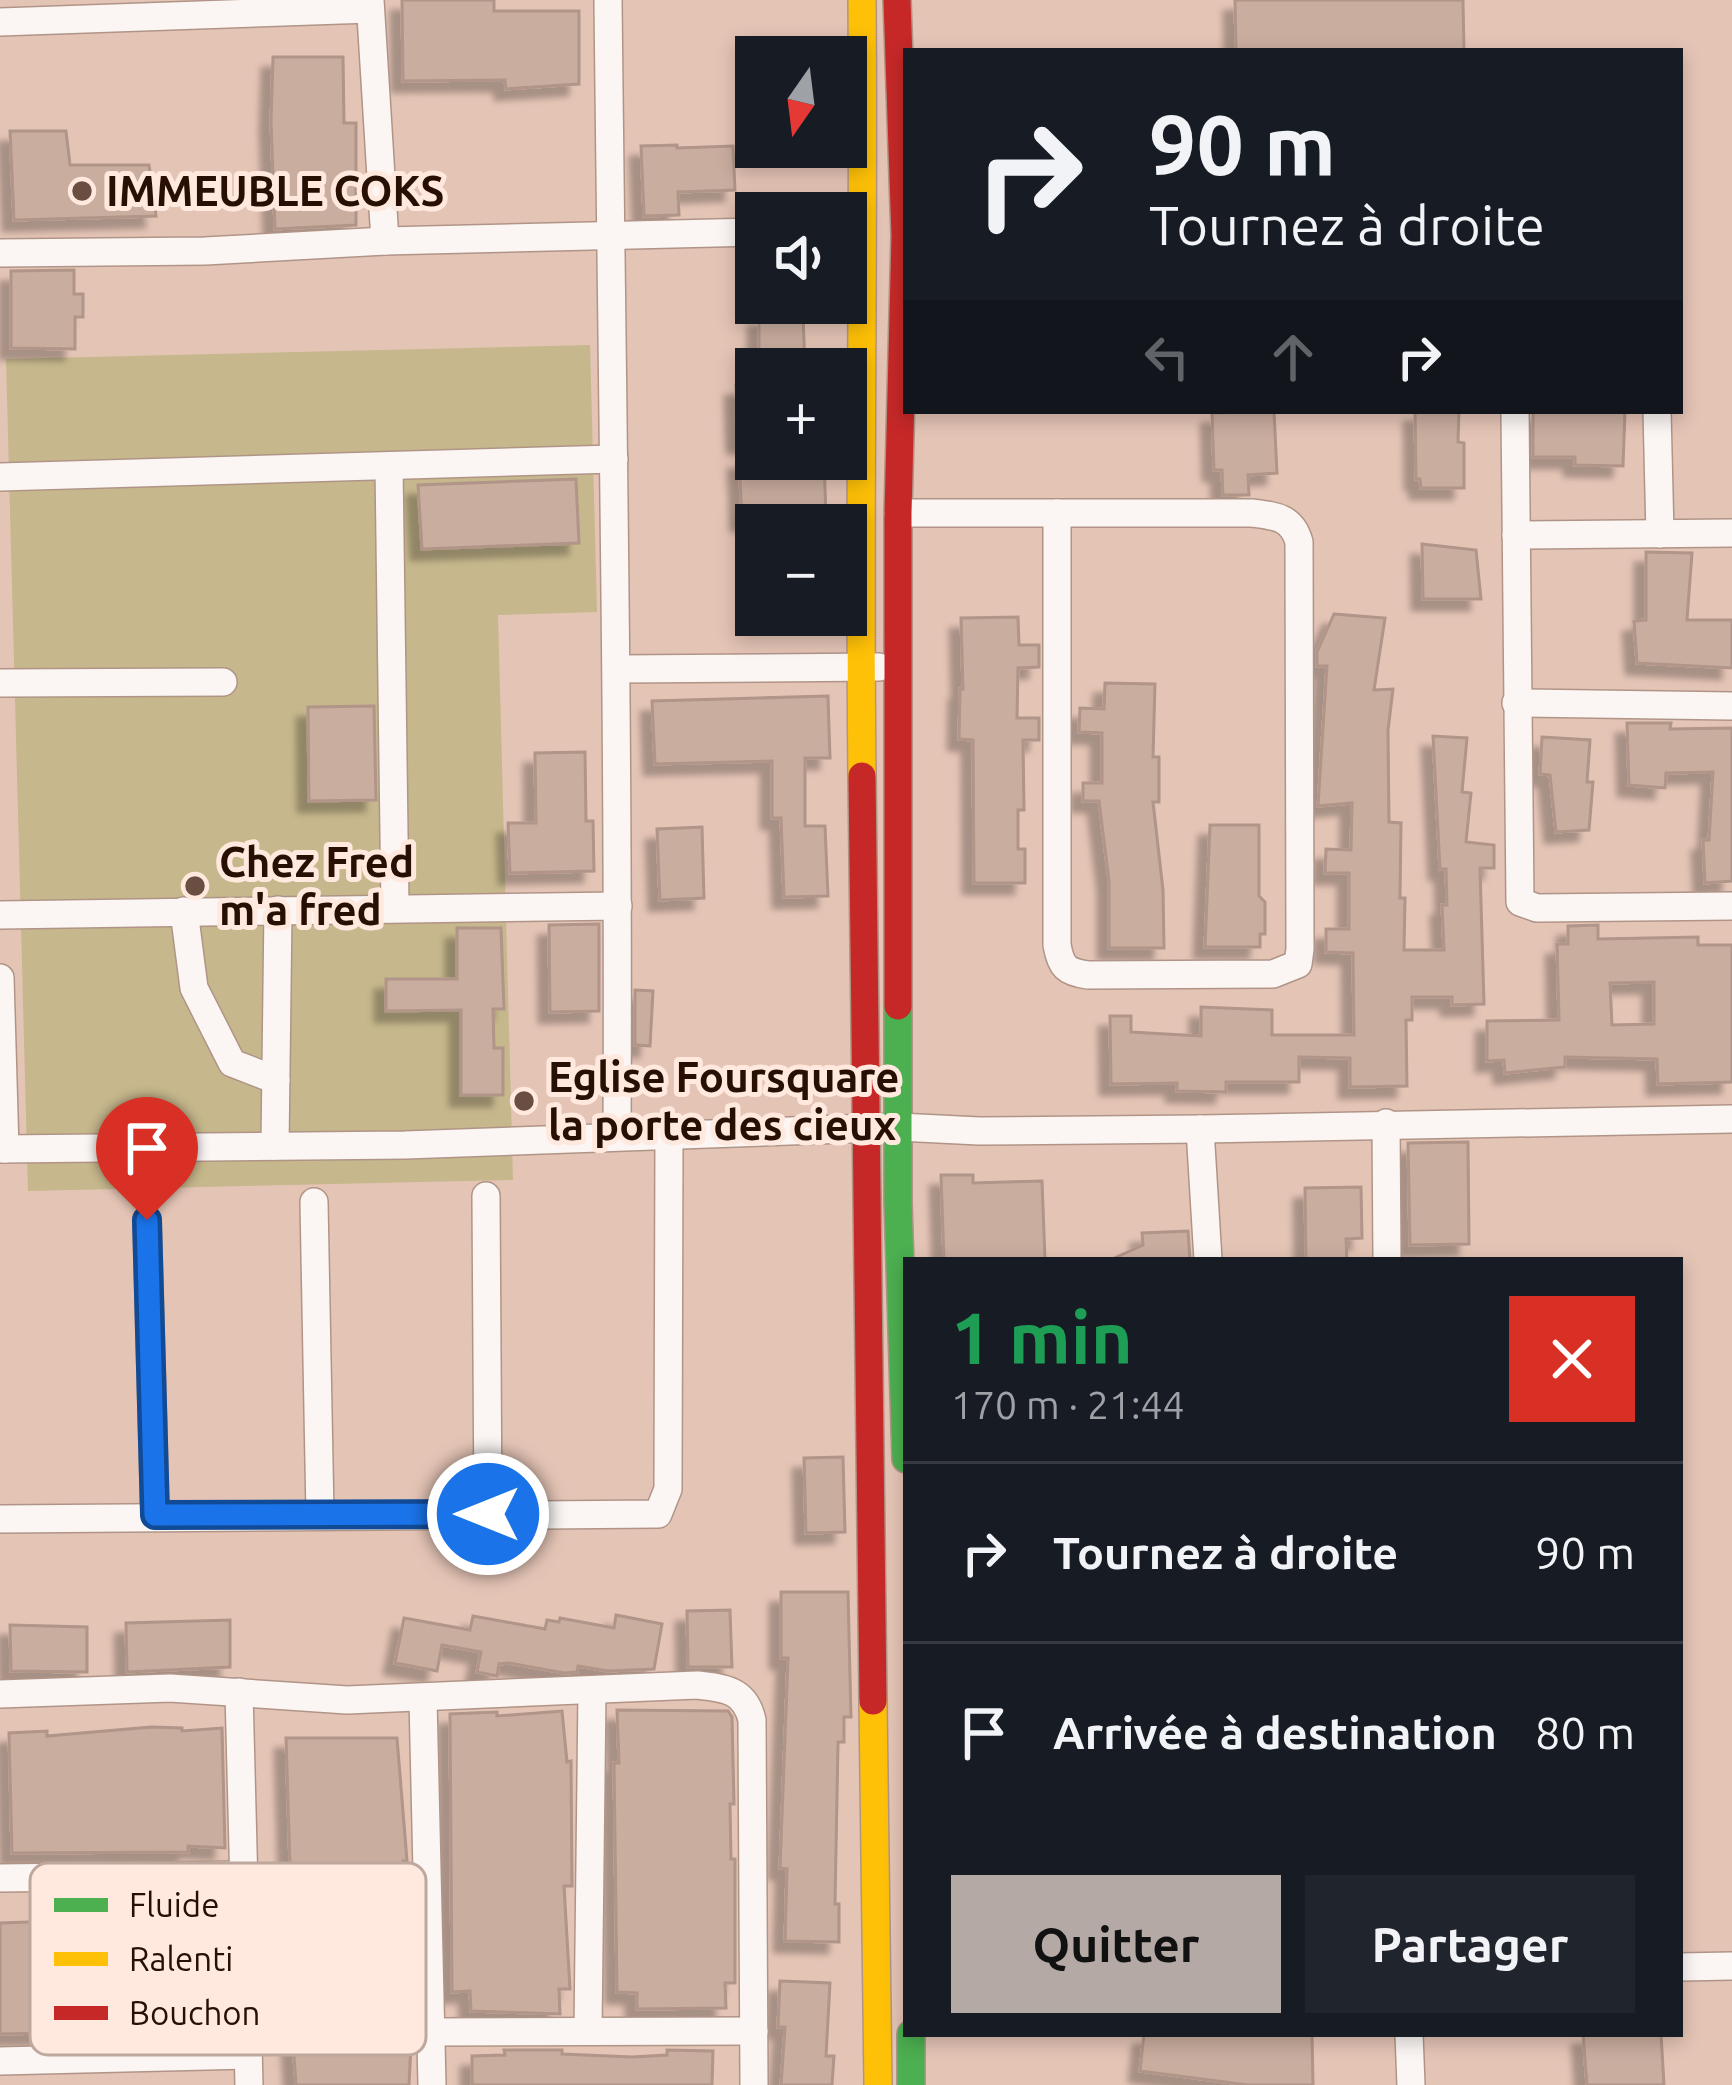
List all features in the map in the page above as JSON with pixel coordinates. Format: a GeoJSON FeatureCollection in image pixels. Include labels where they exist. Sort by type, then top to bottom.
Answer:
{"type":"FeatureCollection","features":[{"type":"Feature","properties":{"kind":"main road"},"geometry":{"type":"LineString","coordinates":[[856,192],[862,0]]}},
{"type":"Feature","properties":{"kind":"main road"},"geometry":{"type":"LineString","coordinates":[[897,0],[903,177]]}},
{"type":"Feature","properties":{"kind":"main road"},"geometry":{"type":"LineString","coordinates":[[903,315],[898,513],[903,1317]]}},
{"type":"Feature","properties":{"kind":"main road"},"geometry":{"type":"LineString","coordinates":[[856,324],[878,2085]]}},
{"type":"Feature","properties":{"kind":"main road"},"geometry":{"type":"LineString","coordinates":[[911,2037],[911,2085]]}},
{"type":"Feature","properties":{"kind":"street"},"geometry":{"type":"LineString","coordinates":[[608,0],[619,669],[617,1136]]}},
{"type":"Feature","properties":{"kind":"street"},"geometry":{"type":"LineString","coordinates":[[0,22],[370,4],[385,241]]}},
{"type":"Feature","properties":{"kind":"street"},"geometry":{"type":"LineString","coordinates":[[0,253],[205,251],[385,241],[735,233]]}},
{"type":"Feature","properties":{"kind":"street"},"geometry":{"type":"LineString","coordinates":[[1515,414],[1522,906],[1732,906]]}},
{"type":"Feature","properties":{"kind":"street"},"geometry":{"type":"LineString","coordinates":[[1657,414],[1660,534]]}},
{"type":"Feature","properties":{"kind":"street"},"geometry":{"type":"LineString","coordinates":[[0,477],[614,459]]}},
{"type":"Feature","properties":{"kind":"street"},"geometry":{"type":"LineString","coordinates":[[389,466],[395,907]]}},
{"type":"Feature","properties":{"kind":"street"},"geometry":{"type":"LineString","coordinates":[[898,513],[1057,513],[1252,513],[1283,518],[1294,526],[1299,542],[1300,949],[1298,964],[1290,969],[1273,974],[1088,975],[1069,972],[1060,964],[1057,513]]}},
{"type":"Feature","properties":{"kind":"street"},"geometry":{"type":"LineString","coordinates":[[1516,535],[1732,533]]}},
{"type":"Feature","properties":{"kind":"street"},"geometry":{"type":"LineString","coordinates":[[619,669],[898,667]]}},
{"type":"Feature","properties":{"kind":"street"},"geometry":{"type":"LineString","coordinates":[[0,683],[223,682]]}},
{"type":"Feature","properties":{"kind":"street"},"geometry":{"type":"LineString","coordinates":[[1516,703],[1732,706]]}},
{"type":"Feature","properties":{"kind":"street"},"geometry":{"type":"LineString","coordinates":[[0,915],[618,906]]}},
{"type":"Feature","properties":{"kind":"street"},"geometry":{"type":"LineString","coordinates":[[275,1146],[278,910]]}},
{"type":"Feature","properties":{"kind":"street"},"geometry":{"type":"LineString","coordinates":[[184,911],[194,988],[232,1063],[276,1080]]}},
{"type":"Feature","properties":{"kind":"street"},"geometry":{"type":"LineString","coordinates":[[0,978],[2,1149],[405,1145],[899,1127],[1200,1129],[1732,1119]]}},
{"type":"Feature","properties":{"kind":"street"},"geometry":{"type":"LineString","coordinates":[[1386,1124],[1387,1257]]}},
{"type":"Feature","properties":{"kind":"street"},"geometry":{"type":"LineString","coordinates":[[1200,1129],[1208,1257]]}},
{"type":"Feature","properties":{"kind":"street"},"geometry":{"type":"LineString","coordinates":[[0,1519],[658,1514],[668,1489],[669,1134]]}},
{"type":"Feature","properties":{"kind":"street"},"geometry":{"type":"LineString","coordinates":[[486,1196],[488,1514]]}},
{"type":"Feature","properties":{"kind":"street"},"geometry":{"type":"LineString","coordinates":[[314,1202],[320,1515]]}},
{"type":"Feature","properties":{"kind":"street"},"geometry":{"type":"LineString","coordinates":[[147,1220],[155,1515]]}},
{"type":"Feature","properties":{"kind":"street"},"geometry":{"type":"LineString","coordinates":[[0,1694],[170,1688],[347,1700],[697,1685],[739,1694],[752,1720],[754,2085]]}},
{"type":"Feature","properties":{"kind":"street"},"geometry":{"type":"LineString","coordinates":[[238,1692],[244,1863]]}},
{"type":"Feature","properties":{"kind":"street"},"geometry":{"type":"LineString","coordinates":[[587,2031],[592,1692]]}},
{"type":"Feature","properties":{"kind":"street"},"geometry":{"type":"LineString","coordinates":[[424,1699],[432,2085]]}},
{"type":"Feature","properties":{"kind":"street"},"geometry":{"type":"LineString","coordinates":[[0,1878],[30,1878]]}},
{"type":"Feature","properties":{"kind":"street"},"geometry":{"type":"LineString","coordinates":[[1683,1967],[1732,1966]]}},
{"type":"Feature","properties":{"kind":"street"},"geometry":{"type":"LineString","coordinates":[[432,2032],[754,2031]]}},
{"type":"Feature","properties":{"kind":"street"},"geometry":{"type":"LineString","coordinates":[[1409,2037],[1411,2085]]}},
{"type":"Feature","properties":{"kind":"street"},"geometry":{"type":"LineString","coordinates":[[0,2061],[61,2072],[248,2055],[249,2085]]}},
{"type":"Feature","properties":{"kind":"shaded area"},"geometry":{"type":"Polygon","coordinates":[[[590,345],[597,612],[498,615],[513,1180],[28,1191],[6,359],[590,345]]]}},
{"type":"Feature","properties":{"kind":"building"},"geometry":{"type":"Polygon","coordinates":[[[402,0],[494,0],[494,11],[579,11],[579,84],[506,89],[505,80],[403,81],[402,0]]]}},
{"type":"Feature","properties":{"kind":"building"},"geometry":{"type":"Polygon","coordinates":[[[1235,0],[1463,0],[1464,48],[1236,48],[1235,0]]]}},
{"type":"Feature","properties":{"kind":"building"},"geometry":{"type":"Polygon","coordinates":[[[273,57],[343,57],[344,123],[356,123],[356,225],[275,229],[273,57]]]}},
{"type":"Feature","properties":{"kind":"building","name":"IMMEUBLE COKS"},"geometry":{"type":"Polygon","coordinates":[[[10,131],[66,131],[70,165],[149,165],[156,216],[14,220],[10,131]]]}},
{"type":"Feature","properties":{"kind":"building"},"geometry":{"type":"Polygon","coordinates":[[[641,146],[733,146],[735,190],[678,192],[679,215],[644,216],[641,146]]]}},
{"type":"Feature","properties":{"kind":"building"},"geometry":{"type":"Polygon","coordinates":[[[74,270],[74,294],[83,294],[83,317],[75,317],[75,349],[11,348],[11,271],[74,270]]]}},
{"type":"Feature","properties":{"kind":"building"},"geometry":{"type":"Polygon","coordinates":[[[759,324],[803,324],[804,348],[759,348],[759,324]]]}},
{"type":"Feature","properties":{"kind":"building"},"geometry":{"type":"Polygon","coordinates":[[[1212,414],[1274,414],[1277,473],[1248,475],[1249,495],[1223,495],[1222,470],[1214,470],[1212,414]]]}},
{"type":"Feature","properties":{"kind":"building"},"geometry":{"type":"Polygon","coordinates":[[[1415,414],[1459,414],[1464,488],[1421,488],[1416,479],[1415,414]]]}},
{"type":"Feature","properties":{"kind":"building"},"geometry":{"type":"Polygon","coordinates":[[[1533,414],[1625,414],[1623,466],[1575,465],[1575,457],[1533,457],[1533,414]]]}},
{"type":"Feature","properties":{"kind":"building"},"geometry":{"type":"Polygon","coordinates":[[[576,479],[579,543],[422,549],[418,485],[576,479]]]}},
{"type":"Feature","properties":{"kind":"building"},"geometry":{"type":"Polygon","coordinates":[[[740,480],[825,480],[826,504],[741,504],[740,480]]]}},
{"type":"Feature","properties":{"kind":"building"},"geometry":{"type":"Polygon","coordinates":[[[1422,544],[1476,550],[1481,599],[1423,599],[1422,544]]]}},
{"type":"Feature","properties":{"kind":"building"},"geometry":{"type":"Polygon","coordinates":[[[1646,552],[1692,553],[1687,620],[1732,620],[1732,668],[1637,663],[1634,621],[1646,620],[1646,552]]]}},
{"type":"Feature","properties":{"kind":"building"},"geometry":{"type":"Polygon","coordinates":[[[1334,614],[1385,618],[1374,690],[1393,689],[1388,730],[1389,822],[1401,823],[1404,950],[1444,950],[1446,869],[1440,869],[1433,736],[1467,738],[1462,792],[1471,793],[1466,842],[1494,845],[1494,868],[1480,868],[1484,1004],[1452,1005],[1452,997],[1412,997],[1412,1020],[1406,1020],[1407,1086],[1350,1087],[1350,1058],[1299,1057],[1299,1082],[1226,1082],[1226,1092],[1177,1091],[1177,1083],[1111,1084],[1110,1016],[1131,1016],[1131,1032],[1201,1036],[1201,1007],[1272,1010],[1272,1035],[1354,1035],[1353,953],[1326,952],[1326,929],[1349,929],[1349,873],[1325,873],[1326,849],[1351,850],[1352,803],[1318,806],[1327,666],[1317,666],[1317,652],[1334,614]]]}},
{"type":"Feature","properties":{"kind":"building"},"geometry":{"type":"Polygon","coordinates":[[[1018,617],[1019,645],[1039,645],[1039,667],[1018,668],[1017,718],[1039,718],[1039,740],[1023,740],[1024,810],[1018,810],[1018,849],[1025,849],[1025,883],[974,883],[973,740],[959,739],[961,618],[1018,617]]]}},
{"type":"Feature","properties":{"kind":"building"},"geometry":{"type":"Polygon","coordinates":[[[1105,683],[1155,684],[1153,757],[1159,757],[1159,802],[1153,802],[1164,948],[1109,948],[1109,881],[1099,801],[1083,801],[1083,783],[1102,783],[1102,733],[1079,732],[1080,708],[1104,709],[1105,683]]]}},
{"type":"Feature","properties":{"kind":"building"},"geometry":{"type":"Polygon","coordinates":[[[828,696],[830,758],[805,758],[805,826],[825,826],[828,896],[784,897],[781,818],[772,818],[772,761],[655,764],[652,701],[828,696]]]}},
{"type":"Feature","properties":{"kind":"building"},"geometry":{"type":"Polygon","coordinates":[[[374,706],[376,800],[309,801],[308,707],[374,706]]]}},
{"type":"Feature","properties":{"kind":"building"},"geometry":{"type":"Polygon","coordinates":[[[1627,723],[1671,723],[1670,729],[1732,728],[1732,881],[1705,883],[1703,840],[1709,840],[1713,772],[1666,773],[1665,788],[1629,785],[1627,723]]]}},
{"type":"Feature","properties":{"kind":"building"},"geometry":{"type":"Polygon","coordinates":[[[1542,737],[1590,740],[1589,830],[1556,832],[1550,775],[1540,774],[1542,737]]]}},
{"type":"Feature","properties":{"kind":"building"},"geometry":{"type":"Polygon","coordinates":[[[585,752],[586,821],[593,821],[594,871],[510,873],[508,823],[536,823],[535,753],[585,752]]]}},
{"type":"Feature","properties":{"kind":"building"},"geometry":{"type":"Polygon","coordinates":[[[1210,825],[1259,825],[1259,896],[1265,902],[1260,947],[1205,947],[1210,825]]]}},
{"type":"Feature","properties":{"kind":"building"},"geometry":{"type":"Polygon","coordinates":[[[702,827],[704,898],[660,900],[657,829],[702,827]]]}},
{"type":"Feature","properties":{"kind":"building"},"geometry":{"type":"Polygon","coordinates":[[[599,924],[599,1011],[550,1012],[549,925],[599,924]]]}},
{"type":"Feature","properties":{"kind":"building"},"geometry":{"type":"Polygon","coordinates":[[[1598,925],[1598,939],[1698,937],[1698,945],[1732,945],[1732,1082],[1658,1084],[1657,1059],[1565,1057],[1565,1067],[1505,1073],[1504,1060],[1487,1061],[1487,1021],[1559,1020],[1557,944],[1568,944],[1568,926],[1598,925]],[[1654,982],[1610,983],[1612,1025],[1654,1024],[1654,982]]]}},
{"type":"Feature","properties":{"kind":"building"},"geometry":{"type":"Polygon","coordinates":[[[457,928],[501,928],[504,1009],[493,1009],[494,1048],[503,1048],[503,1095],[461,1095],[461,1010],[386,1011],[386,979],[457,979],[457,928]]]}},
{"type":"Feature","properties":{"kind":"building"},"geometry":{"type":"Polygon","coordinates":[[[635,990],[653,991],[650,1046],[635,1045],[635,990]]]}},
{"type":"Feature","properties":{"kind":"building"},"geometry":{"type":"Polygon","coordinates":[[[1468,1142],[1469,1244],[1410,1245],[1408,1143],[1468,1142]]]}},
{"type":"Feature","properties":{"kind":"building"},"geometry":{"type":"Polygon","coordinates":[[[941,1175],[973,1175],[973,1183],[1042,1181],[1045,1257],[944,1257],[941,1175]]]}},
{"type":"Feature","properties":{"kind":"building"},"geometry":{"type":"Polygon","coordinates":[[[1361,1187],[1362,1238],[1346,1239],[1347,1257],[1306,1257],[1305,1188],[1361,1187]]]}},
{"type":"Feature","properties":{"kind":"building"},"geometry":{"type":"Polygon","coordinates":[[[1188,1231],[1190,1257],[1117,1257],[1143,1245],[1142,1233],[1188,1231]]]}},
{"type":"Feature","properties":{"kind":"building"},"geometry":{"type":"Polygon","coordinates":[[[843,1457],[845,1532],[806,1533],[804,1458],[843,1457]]]}},
{"type":"Feature","properties":{"kind":"building"},"geometry":{"type":"Polygon","coordinates":[[[781,1592],[848,1592],[851,1717],[844,1717],[844,1742],[838,1742],[835,1904],[839,1904],[839,1942],[785,1941],[787,1869],[780,1868],[788,1658],[781,1658],[781,1592]]]}},
{"type":"Feature","properties":{"kind":"building"},"geometry":{"type":"Polygon","coordinates":[[[730,1610],[732,1667],[688,1667],[687,1611],[730,1610]]]}},
{"type":"Feature","properties":{"kind":"building"},"geometry":{"type":"Polygon","coordinates":[[[616,1615],[662,1624],[654,1669],[608,1671],[578,1666],[577,1672],[564,1673],[509,1663],[499,1664],[497,1676],[477,1672],[481,1652],[442,1645],[437,1671],[395,1663],[404,1618],[470,1630],[473,1616],[545,1629],[547,1620],[559,1622],[560,1618],[614,1628],[616,1615]]]}},
{"type":"Feature","properties":{"kind":"building"},"geometry":{"type":"Polygon","coordinates":[[[230,1620],[230,1667],[127,1672],[126,1623],[230,1620]]]}},
{"type":"Feature","properties":{"kind":"building"},"geometry":{"type":"Polygon","coordinates":[[[10,1625],[87,1627],[87,1672],[11,1671],[10,1625]]]}},
{"type":"Feature","properties":{"kind":"building"},"geometry":{"type":"Polygon","coordinates":[[[617,1710],[728,1711],[732,1717],[735,1983],[725,1983],[726,2008],[637,2009],[637,1993],[617,1992],[617,1710]]]}},
{"type":"Feature","properties":{"kind":"building"},"geometry":{"type":"Polygon","coordinates":[[[562,1711],[567,1762],[571,1761],[572,1886],[564,1886],[570,1989],[559,1989],[560,2014],[471,2011],[470,1991],[452,1992],[450,1714],[562,1711]]]}},
{"type":"Feature","properties":{"kind":"building"},"geometry":{"type":"Polygon","coordinates":[[[151,1727],[222,1728],[225,1848],[12,1853],[9,1733],[47,1731],[47,1736],[151,1727]]]}},
{"type":"Feature","properties":{"kind":"building"},"geometry":{"type":"Polygon","coordinates":[[[286,1738],[397,1738],[407,1861],[290,1863],[286,1738]]]}},
{"type":"Feature","properties":{"kind":"building"},"geometry":{"type":"Polygon","coordinates":[[[30,1922],[30,2033],[0,2034],[0,1923],[30,1922]]]}},
{"type":"Feature","properties":{"kind":"building"},"geometry":{"type":"Polygon","coordinates":[[[780,1981],[830,1983],[826,2056],[834,2056],[832,2085],[781,2085],[785,2027],[778,2027],[780,1981]]]}},
{"type":"Feature","properties":{"kind":"building"},"geometry":{"type":"Polygon","coordinates":[[[1144,2037],[1312,2037],[1313,2085],[1248,2085],[1140,2071],[1144,2037]]]}},
{"type":"Feature","properties":{"kind":"building"},"geometry":{"type":"Polygon","coordinates":[[[1583,2037],[1661,2037],[1664,2085],[1587,2085],[1583,2037]]]}},
{"type":"Feature","properties":{"kind":"building"},"geometry":{"type":"Polygon","coordinates":[[[504,2050],[632,2057],[667,2055],[667,2050],[713,2051],[712,2085],[472,2085],[472,2056],[505,2055],[504,2050]]]}},
{"type":"Feature","properties":{"kind":"building"},"geometry":{"type":"Polygon","coordinates":[[[294,2055],[410,2055],[409,2085],[296,2085],[294,2055]]]}},
{"type":"Feature","properties":{"kind":"traffic: fast"},"geometry":{"type":"LineString","coordinates":[[898,1006],[903,1362]]}},
{"type":"Feature","properties":{"kind":"traffic: fast"},"geometry":{"type":"LineString","coordinates":[[911,2037],[911,2085]]}},
{"type":"Feature","properties":{"kind":"traffic: slow"},"geometry":{"type":"LineString","coordinates":[[862,0],[862,776]]}},
{"type":"Feature","properties":{"kind":"traffic: slow"},"geometry":{"type":"LineString","coordinates":[[873,1701],[878,2085]]}},
{"type":"Feature","properties":{"kind":"traffic: jam"},"geometry":{"type":"LineString","coordinates":[[897,0],[903,177]]}},
{"type":"Feature","properties":{"kind":"traffic: jam"},"geometry":{"type":"LineString","coordinates":[[898,1006],[903,315]]}},
{"type":"Feature","properties":{"kind":"traffic: jam"},"geometry":{"type":"LineString","coordinates":[[862,776],[873,1701]]}},
{"type":"Feature","properties":{"kind":"place","name":"IMMEUBLE COKS"},"geometry":{"type":"Point","coordinates":[82,191]}},
{"type":"Feature","properties":{"kind":"place","name":"Chez Fred m'a fred"},"geometry":{"type":"Point","coordinates":[195,886]}},
{"type":"Feature","properties":{"kind":"place","name":"Eglise Foursquare la porte des cieux"},"geometry":{"type":"Point","coordinates":[524,1101]}},
{"type":"Feature","properties":{"kind":"route"},"geometry":{"type":"LineString","coordinates":[[147,1220],[155,1515],[488,1514]]}}]}
